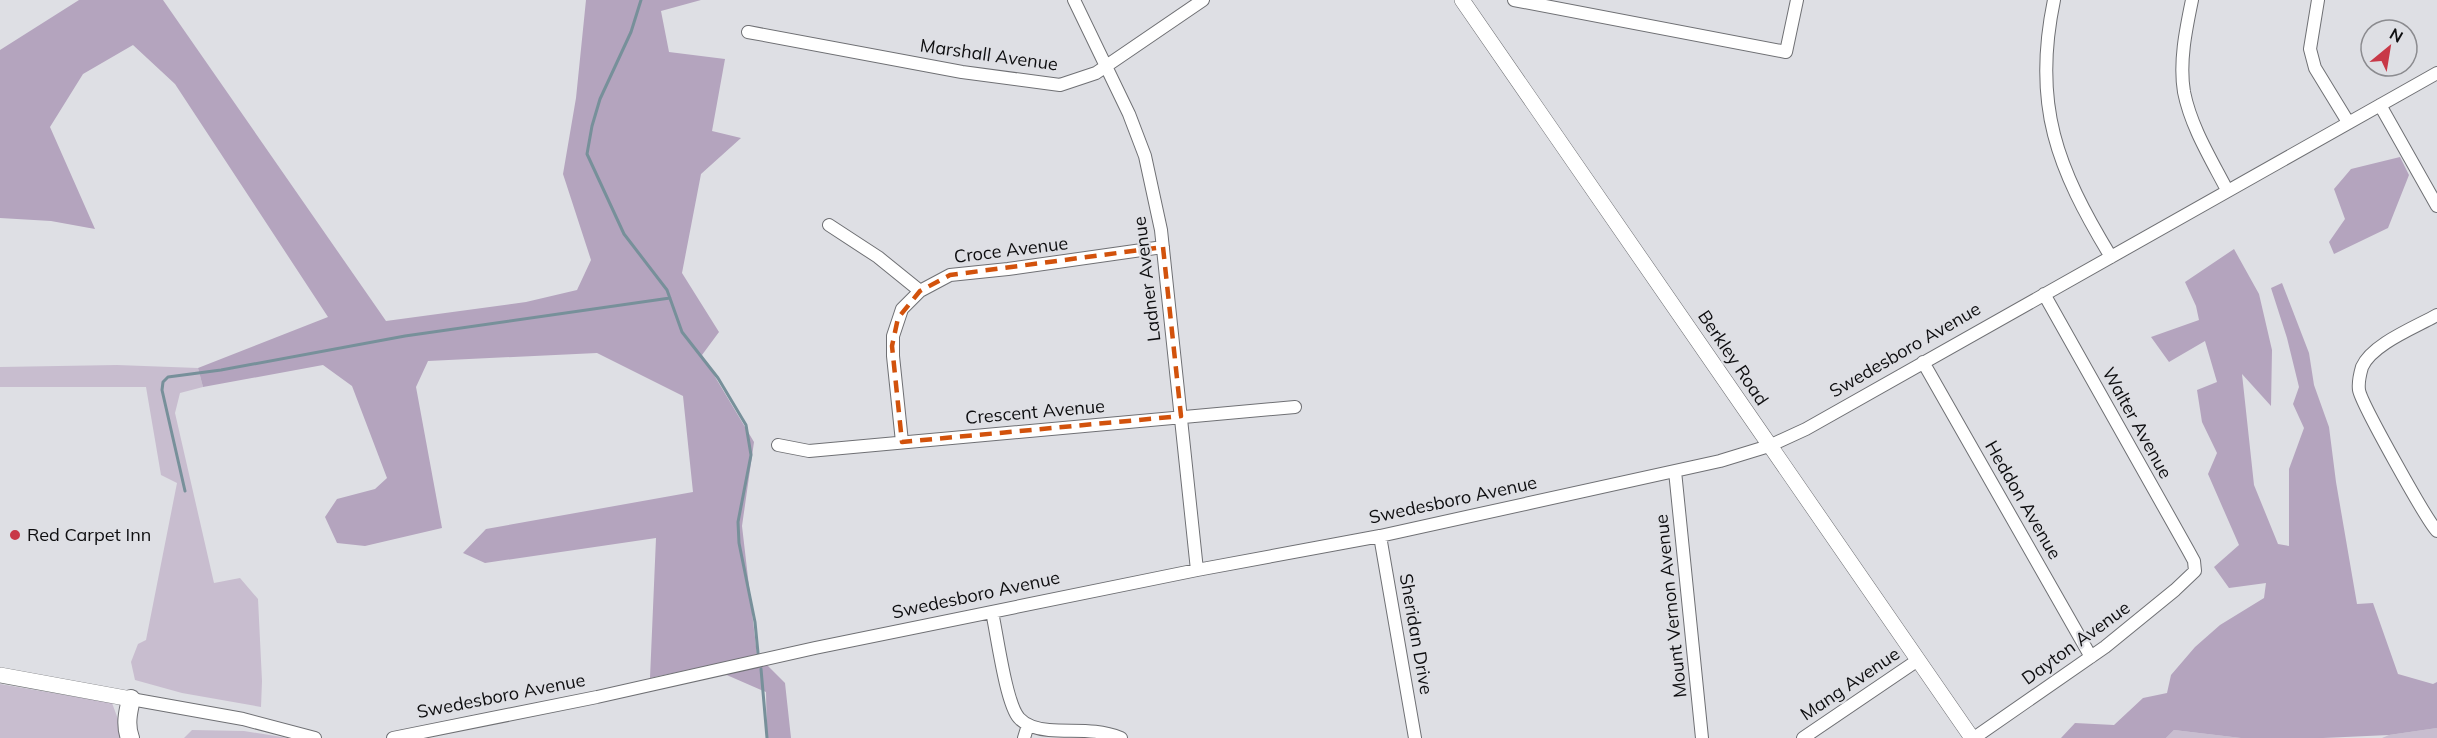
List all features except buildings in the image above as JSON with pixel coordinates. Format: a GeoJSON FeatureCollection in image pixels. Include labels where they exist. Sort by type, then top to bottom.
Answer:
{"type":"FeatureCollection","features":[{"type":"Feature","properties":{"kind":"highway"},"geometry":{"type":"LineString","coordinates":[[130,738],[127,723],[131,699]]}},
{"type":"Feature","properties":{"kind":"main road","name":"Berkley Road"},"geometry":{"type":"LineString","coordinates":[[1462,0],[1973,738]]}},
{"type":"Feature","properties":{"kind":"main road"},"geometry":{"type":"LineString","coordinates":[[0,675],[131,699]]}},
{"type":"Feature","properties":{"kind":"street","name":"Ladner Avenue"},"geometry":{"type":"LineString","coordinates":[[1074,0],[1129,114],[1145,156],[1163,247],[1197,570]]}},
{"type":"Feature","properties":{"kind":"street","name":"Marshall Avenue"},"geometry":{"type":"LineString","coordinates":[[748,32],[962,72],[1060,85],[1083,79],[1106,68],[1203,0]]}},
{"type":"Feature","properties":{"kind":"street"},"geometry":{"type":"LineString","coordinates":[[1514,0],[1786,52],[1797,0]]}},
{"type":"Feature","properties":{"kind":"street"},"geometry":{"type":"LineString","coordinates":[[2054,0],[2046,63],[2046,92],[2052,129],[2073,192],[2111,257]]}},
{"type":"Feature","properties":{"kind":"street"},"geometry":{"type":"LineString","coordinates":[[2192,0],[2183,58],[2184,91],[2191,115],[2227,190]]}},
{"type":"Feature","properties":{"kind":"street"},"geometry":{"type":"LineString","coordinates":[[2318,0],[2310,49],[2315,68],[2348,122]]}},
{"type":"Feature","properties":{"kind":"street","name":"Swedesboro Avenue"},"geometry":{"type":"LineString","coordinates":[[393,738],[1197,570],[1380,536],[1675,471],[1769,446],[1806,429],[2437,73]]}},
{"type":"Feature","properties":{"kind":"street"},"geometry":{"type":"LineString","coordinates":[[2380,105],[2437,206]]}},
{"type":"Feature","properties":{"kind":"street"},"geometry":{"type":"LineString","coordinates":[[829,225],[878,257],[920,291]]}},
{"type":"Feature","properties":{"kind":"street","name":"Croce Avenue"},"geometry":{"type":"LineString","coordinates":[[902,442],[892,356],[893,336],[902,309],[920,291],[950,275],[1163,247]]}},
{"type":"Feature","properties":{"kind":"street","name":"Walter Avenue"},"geometry":{"type":"LineString","coordinates":[[2044,294],[2194,561],[2194,571]]}},
{"type":"Feature","properties":{"kind":"street"},"geometry":{"type":"LineString","coordinates":[[2437,315],[2380,347],[2369,356],[2363,366],[2359,390],[2379,432],[2437,531]]}},
{"type":"Feature","properties":{"kind":"street","name":"Heddon Avenue"},"geometry":{"type":"LineString","coordinates":[[1923,362],[2091,657]]}},
{"type":"Feature","properties":{"kind":"street","name":"Crescent Avenue"},"geometry":{"type":"LineString","coordinates":[[778,445],[810,451],[1295,407]]}},
{"type":"Feature","properties":{"kind":"street","name":"Mount Vernon Avenue"},"geometry":{"type":"LineString","coordinates":[[1675,471],[1702,738]]}},
{"type":"Feature","properties":{"kind":"street","name":"Sheridan Drive"},"geometry":{"type":"LineString","coordinates":[[1380,536],[1415,738]]}},
{"type":"Feature","properties":{"kind":"street","name":"Dayton Avenue"},"geometry":{"type":"LineString","coordinates":[[1973,738],[2091,657],[2175,590],[2194,571]]}},
{"type":"Feature","properties":{"kind":"street"},"geometry":{"type":"LineString","coordinates":[[992,612],[1012,704],[1020,719],[1028,725],[1047,729],[1100,730],[1121,738]]}},
{"type":"Feature","properties":{"kind":"street","name":"Mang Avenue"},"geometry":{"type":"LineString","coordinates":[[1803,738],[1918,660]]}},
{"type":"Feature","properties":{"kind":"street"},"geometry":{"type":"LineString","coordinates":[[131,699],[214,713],[315,738]]}},
{"type":"Feature","properties":{"kind":"street"},"geometry":{"type":"LineString","coordinates":[[1024,738],[1028,725]]}},
{"type":"Feature","properties":{"kind":"highlighted area"},"geometry":{"type":"Polygon","coordinates":[[[1163,247],[1181,416],[902,442],[892,346],[898,318],[920,291],[950,275],[1163,247]]]}},
{"type":"Feature","properties":{"kind":"shaded area"},"geometry":{"type":"Polygon","coordinates":[[[79,0],[163,0],[386,321],[526,302],[577,290],[591,260],[563,174],[576,98],[586,0],[701,0],[661,11],[669,52],[725,59],[712,131],[741,138],[701,174],[682,273],[719,332],[702,355],[754,442],[742,526],[757,655],[785,683],[791,738],[767,738],[766,692],[706,666],[650,678],[656,538],[485,563],[463,553],[486,529],[693,492],[683,396],[597,353],[428,361],[416,387],[442,528],[365,546],[337,543],[325,517],[337,499],[375,489],[387,478],[352,386],[323,365],[203,387],[198,368],[328,317],[175,84],[133,45],[83,74],[50,127],[95,229],[51,221],[0,218],[0,50],[79,0]]]}},
{"type":"Feature","properties":{"kind":"shaded area"},"geometry":{"type":"Polygon","coordinates":[[[2400,157],[2409,175],[2388,228],[2334,254],[2329,242],[2345,219],[2334,189],[2351,169],[2400,157]]]}},
{"type":"Feature","properties":{"kind":"shaded area"},"geometry":{"type":"Polygon","coordinates":[[[2234,249],[2259,294],[2272,350],[2271,406],[2242,374],[2254,485],[2278,544],[2289,546],[2289,469],[2304,428],[2293,404],[2299,387],[2271,288],[2282,283],[2309,353],[2314,385],[2329,427],[2357,604],[2373,603],[2398,674],[2433,684],[2437,682],[2437,728],[2389,735],[2323,738],[2241,738],[2174,730],[2166,738],[2061,738],[2075,723],[2114,725],[2143,698],[2167,693],[2171,675],[2195,647],[2220,625],[2264,598],[2266,583],[2229,588],[2214,567],[2239,545],[2208,474],[2217,453],[2202,422],[2197,390],[2217,382],[2205,341],[2169,362],[2151,337],[2199,320],[2196,306],[2185,282],[2234,249]]]}},
{"type":"Feature","properties":{"kind":"shaded area"},"geometry":{"type":"Polygon","coordinates":[[[117,365],[198,368],[203,387],[180,393],[175,413],[214,583],[240,578],[258,599],[261,707],[182,693],[135,680],[131,662],[138,644],[146,640],[177,483],[161,475],[146,387],[0,387],[0,367],[117,365]]]}},
{"type":"Feature","properties":{"kind":"shaded area"},"geometry":{"type":"Polygon","coordinates":[[[0,684],[112,703],[125,738],[0,738],[0,684]]]}},
{"type":"Feature","properties":{"kind":"shaded area"},"geometry":{"type":"Polygon","coordinates":[[[2437,728],[2437,738],[2382,738],[2389,735],[2437,728]]]}},
{"type":"Feature","properties":{"kind":"shaded area"},"geometry":{"type":"Polygon","coordinates":[[[192,730],[244,731],[288,738],[184,738],[192,730]]]}},
{"type":"Feature","properties":{"kind":"shaded area"},"geometry":{"type":"Polygon","coordinates":[[[2174,730],[2241,738],[2166,738],[2174,730]]]}},
{"type":"Feature","properties":{"kind":"waterway"},"geometry":{"type":"LineString","coordinates":[[641,0],[631,32],[600,99],[587,154],[624,234],[667,290],[682,332],[718,378],[746,425],[751,455],[738,522],[739,543],[755,622],[758,653]]}},
{"type":"Feature","properties":{"kind":"waterway"},"geometry":{"type":"LineString","coordinates":[[185,491],[162,390],[163,382],[168,377],[221,370],[405,336],[670,298]]}},
{"type":"Feature","properties":{"kind":"waterway"},"geometry":{"type":"LineString","coordinates":[[761,669],[767,738]]}},
{"type":"Feature","properties":{"kind":"place","name":"Red Carpet Inn"},"geometry":{"type":"Point","coordinates":[15,535]}}]}
